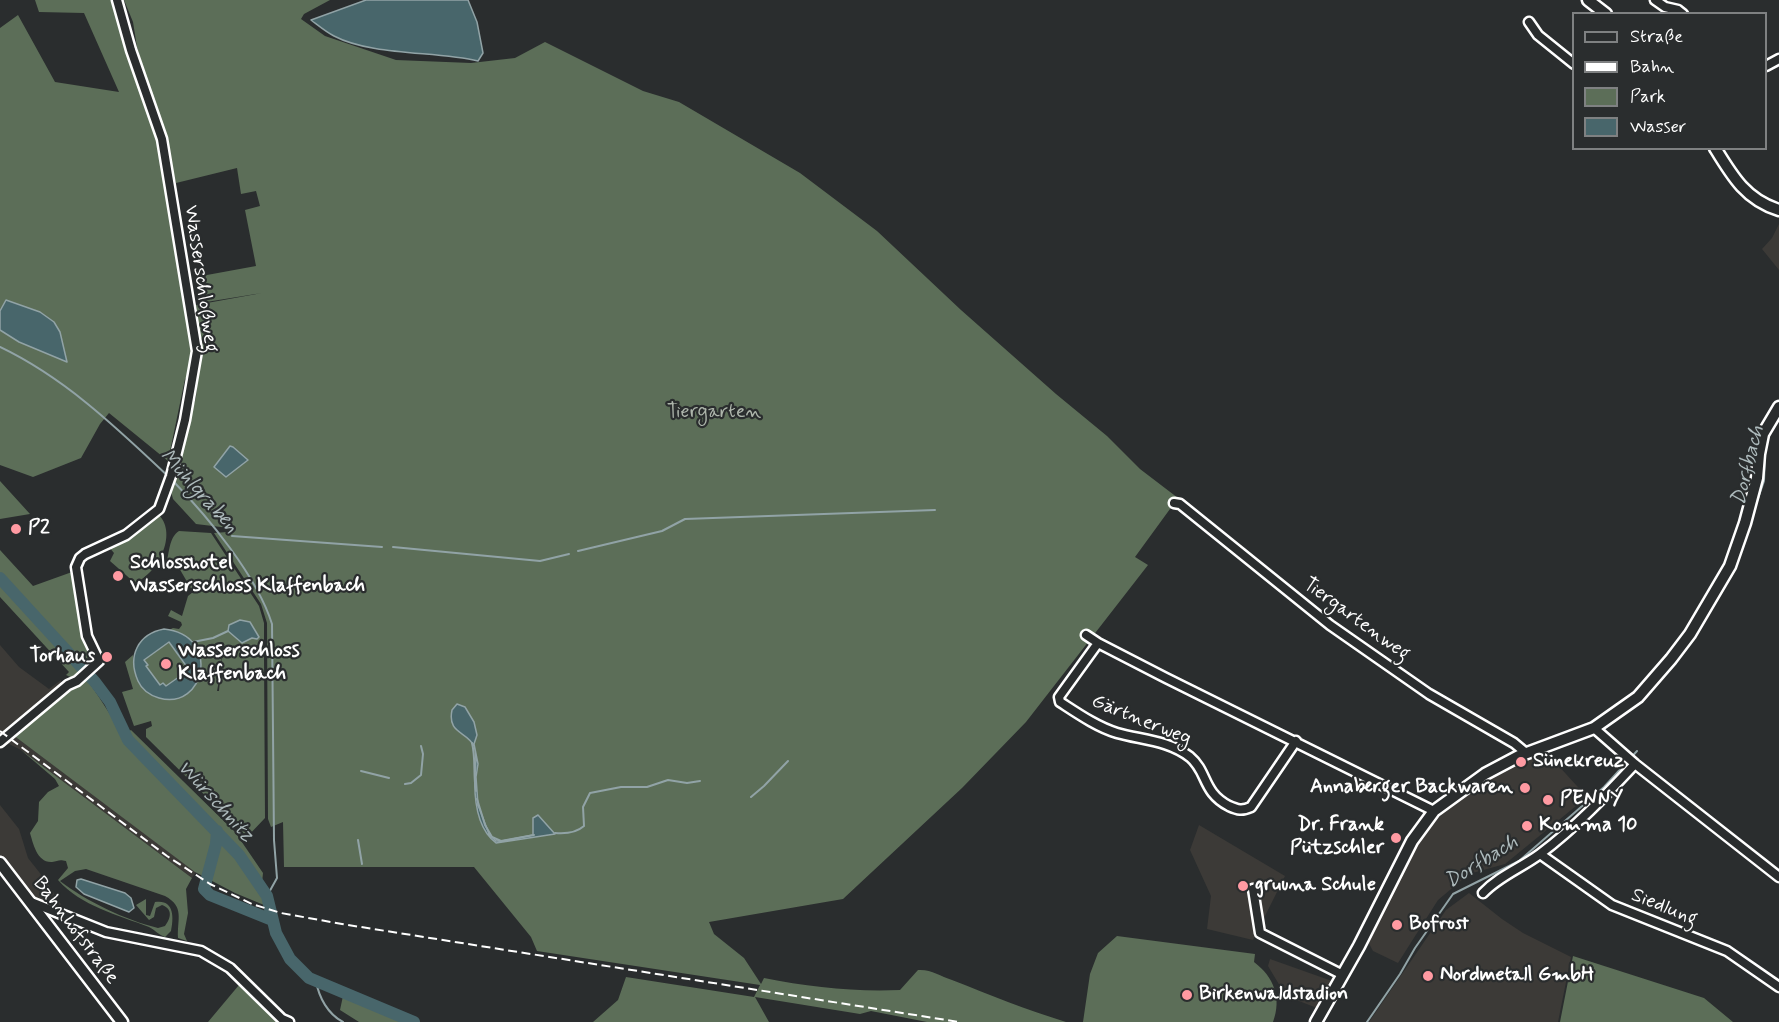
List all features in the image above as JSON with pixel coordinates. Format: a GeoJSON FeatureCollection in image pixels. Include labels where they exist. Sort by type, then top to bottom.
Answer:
{"type":"FeatureCollection","features":[{"type":"Feature","properties":{"kind":"street","name":"Wasserschloßweg"},"geometry":{"type":"LineString","coordinates":[[0,742],[97,663],[87,636],[76,567],[80,558],[85,554],[126,535],[159,509],[170,478],[184,420],[197,351],[162,139],[131,50],[117,0]]}},
{"type":"Feature","properties":{"kind":"street"},"geometry":{"type":"LineString","coordinates":[[1588,0],[1603,12]]}},
{"type":"Feature","properties":{"kind":"street"},"geometry":{"type":"LineString","coordinates":[[1655,0],[1665,7],[1680,12]]}},
{"type":"Feature","properties":{"kind":"street"},"geometry":{"type":"LineString","coordinates":[[1529,22],[1538,35],[1572,62]]}},
{"type":"Feature","properties":{"kind":"street"},"geometry":{"type":"LineString","coordinates":[[1716,150],[1736,182],[1760,202],[1779,210]]}},
{"type":"Feature","properties":{"kind":"street"},"geometry":{"type":"LineString","coordinates":[[1316,1022],[1343,975],[1403,857],[1434,811],[1485,774],[1526,753],[1594,728],[1638,697],[1690,634],[1730,566],[1754,489],[1763,434],[1779,406]]}},
{"type":"Feature","properties":{"kind":"street","name":"Tiergartenweg"},"geometry":{"type":"LineString","coordinates":[[1174,503],[1180,504],[1330,625],[1429,694],[1514,743],[1526,753]]}},
{"type":"Feature","properties":{"kind":"street"},"geometry":{"type":"LineString","coordinates":[[1086,635],[1098,644],[1434,811]]}},
{"type":"Feature","properties":{"kind":"street","name":"Gärtnerweg"},"geometry":{"type":"LineString","coordinates":[[1098,644],[1059,697],[1060,702],[1116,732],[1156,740],[1180,751],[1192,759],[1213,795],[1231,807],[1240,810],[1251,807],[1296,741]]}},
{"type":"Feature","properties":{"kind":"street"},"geometry":{"type":"LineString","coordinates":[[1594,728],[1635,764],[1779,877]]}},
{"type":"Feature","properties":{"kind":"street"},"geometry":{"type":"LineString","coordinates":[[1483,893],[1492,883],[1540,854],[1593,810],[1635,764]]}},
{"type":"Feature","properties":{"kind":"street","name":"Siedlung"},"geometry":{"type":"LineString","coordinates":[[1540,854],[1612,905],[1727,951],[1779,987]]}},
{"type":"Feature","properties":{"kind":"street","name":"Bahnhofstraße"},"geometry":{"type":"LineString","coordinates":[[0,863],[122,1022]]}},
{"type":"Feature","properties":{"kind":"street"},"geometry":{"type":"LineString","coordinates":[[1253,889],[1260,933],[1343,975]]}},
{"type":"Feature","properties":{"kind":"street"},"geometry":{"type":"LineString","coordinates":[[31,902],[106,932],[201,951],[230,968],[282,1019],[290,1022]]}},
{"type":"Feature","properties":{"kind":"shaded area"},"geometry":{"type":"Polygon","coordinates":[[[1779,224],[1779,270],[1762,249],[1772,238],[1779,224]]]}},
{"type":"Feature","properties":{"kind":"shaded area"},"geometry":{"type":"Polygon","coordinates":[[[0,645],[19,667],[49,689],[61,680],[62,684],[61,689],[0,737],[0,645]]]}},
{"type":"Feature","properties":{"kind":"shaded area"},"geometry":{"type":"Polygon","coordinates":[[[13,735],[196,872],[192,878],[21,750],[5,742],[13,735]]]}},
{"type":"Feature","properties":{"kind":"shaded area"},"geometry":{"type":"Polygon","coordinates":[[[1545,751],[1587,797],[1505,864],[1469,874],[1438,900],[1398,963],[1373,951],[1367,940],[1412,850],[1432,825],[1454,801],[1545,751]]]}},
{"type":"Feature","properties":{"kind":"shaded area"},"geometry":{"type":"Polygon","coordinates":[[[0,805],[19,829],[28,858],[62,906],[57,910],[40,904],[0,855],[0,805]]]}},
{"type":"Feature","properties":{"kind":"shaded area","name":"gruuna Schule"},"geometry":{"type":"Polygon","coordinates":[[[1199,825],[1285,876],[1253,940],[1207,929],[1211,896],[1190,850],[1199,825]]]}},
{"type":"Feature","properties":{"kind":"shaded area"},"geometry":{"type":"Polygon","coordinates":[[[1469,893],[1523,933],[1571,957],[1558,1022],[1369,1022],[1446,910],[1469,893]]]}},
{"type":"Feature","properties":{"kind":"shaded area"},"geometry":{"type":"Polygon","coordinates":[[[1270,959],[1332,981],[1317,1008],[1286,996],[1268,966],[1270,959]]]}},
{"type":"Feature","properties":{"kind":"green space"},"geometry":{"type":"Polygon","coordinates":[[[35,0],[113,0],[159,132],[196,351],[191,373],[185,379],[168,461],[109,413],[100,424],[81,458],[33,477],[0,465],[0,28],[18,15],[55,82],[119,92],[84,13],[39,12],[35,0]]]}},
{"type":"Feature","properties":{"kind":"green space","name":"Tiergarten"},"geometry":{"type":"Polygon","coordinates":[[[124,0],[330,0],[304,14],[301,19],[325,36],[396,60],[471,63],[515,58],[545,42],[643,91],[679,102],[800,173],[877,231],[961,310],[1107,436],[1140,469],[1178,498],[1135,557],[1148,565],[1026,722],[962,788],[843,899],[709,922],[714,934],[744,958],[761,984],[764,978],[832,988],[900,990],[918,970],[923,970],[1066,1022],[927,1022],[871,1011],[860,1014],[755,997],[769,1022],[593,1022],[618,1000],[626,977],[754,997],[760,985],[537,951],[531,937],[474,867],[284,867],[283,822],[271,827],[268,819],[267,623],[261,604],[214,533],[227,532],[229,528],[196,524],[173,499],[170,488],[196,397],[200,351],[196,305],[262,293],[200,303],[196,277],[256,266],[245,210],[260,206],[256,191],[241,194],[237,168],[176,183],[137,47],[133,22],[124,0]]]}},
{"type":"Feature","properties":{"kind":"green space"},"geometry":{"type":"Polygon","coordinates":[[[0,481],[30,514],[0,519],[0,481]]]}},
{"type":"Feature","properties":{"kind":"green space"},"geometry":{"type":"Polygon","coordinates":[[[154,515],[159,515],[164,523],[166,543],[151,571],[135,583],[110,561],[114,553],[108,546],[154,515]]]}},
{"type":"Feature","properties":{"kind":"green space"},"geometry":{"type":"Polygon","coordinates":[[[179,531],[211,533],[259,606],[264,623],[264,648],[260,651],[233,646],[222,648],[221,670],[223,649],[249,650],[264,655],[265,818],[247,837],[146,737],[146,729],[152,726],[151,721],[134,726],[122,692],[133,689],[125,662],[133,655],[135,672],[142,687],[149,693],[159,696],[169,697],[188,690],[196,683],[200,674],[201,664],[193,641],[169,630],[179,629],[182,625],[181,622],[168,616],[171,610],[182,616],[188,596],[193,592],[175,561],[166,566],[171,542],[179,531]]]}},
{"type":"Feature","properties":{"kind":"green space"},"geometry":{"type":"Polygon","coordinates":[[[0,550],[33,586],[72,572],[74,592],[77,594],[94,659],[75,679],[66,675],[69,672],[0,597],[0,550]]]}},
{"type":"Feature","properties":{"kind":"green space"},"geometry":{"type":"Polygon","coordinates":[[[169,642],[187,668],[166,687],[160,685],[144,660],[169,642]]]}},
{"type":"Feature","properties":{"kind":"green space"},"geometry":{"type":"Polygon","coordinates":[[[85,677],[141,758],[237,856],[262,897],[264,905],[195,872],[13,735],[69,687],[75,686],[85,677]]]}},
{"type":"Feature","properties":{"kind":"green space"},"geometry":{"type":"Polygon","coordinates":[[[131,730],[235,832],[263,873],[262,883],[215,826],[130,738],[127,732],[131,730]]]}},
{"type":"Feature","properties":{"kind":"green space"},"geometry":{"type":"Polygon","coordinates":[[[21,750],[192,878],[186,889],[188,913],[184,934],[187,941],[178,938],[178,909],[165,896],[86,869],[75,871],[60,881],[106,909],[158,928],[167,923],[170,917],[168,909],[162,905],[156,908],[154,917],[149,920],[136,905],[146,899],[146,915],[150,916],[155,902],[166,903],[171,910],[172,920],[171,931],[165,937],[149,927],[89,903],[67,889],[58,880],[68,868],[66,861],[52,862],[39,856],[30,833],[38,821],[39,802],[48,792],[59,786],[55,779],[21,750]]]}},
{"type":"Feature","properties":{"kind":"green space"},"geometry":{"type":"Polygon","coordinates":[[[1117,936],[1255,954],[1254,962],[1267,974],[1276,996],[1277,1005],[1273,1022],[1083,1022],[1090,974],[1098,953],[1117,936]]]}},
{"type":"Feature","properties":{"kind":"green space"},"geometry":{"type":"Polygon","coordinates":[[[1573,956],[1704,998],[1733,1022],[1560,1022],[1573,956]]]}},
{"type":"Feature","properties":{"kind":"green space"},"geometry":{"type":"Polygon","coordinates":[[[239,985],[282,1022],[208,1022],[239,985]]]}},
{"type":"Feature","properties":{"kind":"green space"},"geometry":{"type":"Polygon","coordinates":[[[343,996],[402,1022],[359,1022],[340,1010],[343,996]]]}},
{"type":"Feature","properties":{"kind":"water"},"geometry":{"type":"Polygon","coordinates":[[[366,0],[468,0],[477,22],[483,53],[478,61],[367,47],[334,36],[311,20],[366,0]]]}},
{"type":"Feature","properties":{"kind":"water"},"geometry":{"type":"Polygon","coordinates":[[[6,300],[40,312],[54,322],[60,332],[67,362],[19,342],[0,330],[0,311],[6,300]]]}},
{"type":"Feature","properties":{"kind":"water"},"geometry":{"type":"Polygon","coordinates":[[[230,446],[248,460],[226,477],[214,467],[230,446]]]}},
{"type":"Feature","properties":{"kind":"water"},"geometry":{"type":"Polygon","coordinates":[[[240,620],[250,622],[259,637],[257,639],[252,638],[242,643],[228,631],[229,625],[240,620]]]}},
{"type":"Feature","properties":{"kind":"water"},"geometry":{"type":"Polygon","coordinates":[[[164,629],[182,634],[194,644],[200,657],[201,671],[196,683],[187,694],[175,699],[159,698],[149,694],[140,684],[135,672],[137,648],[141,641],[164,629]],[[169,642],[144,660],[160,685],[163,683],[166,686],[186,672],[187,667],[169,642]]]}},
{"type":"Feature","properties":{"kind":"water"},"geometry":{"type":"Polygon","coordinates":[[[457,704],[465,707],[474,722],[477,735],[474,744],[478,764],[476,777],[478,805],[489,834],[496,841],[533,835],[533,818],[538,815],[555,834],[496,843],[489,837],[480,820],[476,802],[474,746],[452,724],[452,710],[457,704]]]}},
{"type":"Feature","properties":{"kind":"water"},"geometry":{"type":"Polygon","coordinates":[[[81,879],[125,893],[131,898],[134,908],[129,912],[84,894],[76,887],[77,880],[81,879]]]}},
{"type":"Feature","properties":{"kind":"waterway","name":"Mühlgraben"},"geometry":{"type":"LineString","coordinates":[[0,347],[24,359],[89,405],[169,477]]}},
{"type":"Feature","properties":{"kind":"waterway","name":"Dorfbach"},"geometry":{"type":"LineString","coordinates":[[1753,513],[1764,481],[1765,451],[1770,431]]}},
{"type":"Feature","properties":{"kind":"waterway","name":"Mühlgraben"},"geometry":{"type":"LineString","coordinates":[[173,481],[230,548],[255,586],[272,624],[274,840],[277,878],[267,896]]}},
{"type":"Feature","properties":{"kind":"waterway"},"geometry":{"type":"LineString","coordinates":[[578,551],[662,531],[685,519],[935,510]]}},
{"type":"Feature","properties":{"kind":"waterway"},"geometry":{"type":"LineString","coordinates":[[232,536],[382,547]]}},
{"type":"Feature","properties":{"kind":"waterway"},"geometry":{"type":"LineString","coordinates":[[393,547],[540,561],[569,554]]}},
{"type":"Feature","properties":{"kind":"waterway","name":"Würschnitz"},"geometry":{"type":"LineString","coordinates":[[0,578],[95,682],[110,702],[128,740],[239,855],[267,896],[276,933],[290,959],[309,978],[414,1022]]}},
{"type":"Feature","properties":{"kind":"waterway"},"geometry":{"type":"LineString","coordinates":[[193,642],[213,638],[228,631]]}},
{"type":"Feature","properties":{"kind":"waterway"},"geometry":{"type":"LineString","coordinates":[[472,743],[476,791]]}},
{"type":"Feature","properties":{"kind":"waterway"},"geometry":{"type":"LineString","coordinates":[[405,784],[411,783],[421,775],[423,754],[421,746]]}},
{"type":"Feature","properties":{"kind":"waterway","name":"Dorfbach"},"geometry":{"type":"LineString","coordinates":[[1367,1022],[1453,894],[1519,861],[1604,787],[1637,751]]}},
{"type":"Feature","properties":{"kind":"waterway"},"geometry":{"type":"LineString","coordinates":[[751,797],[788,761]]}},
{"type":"Feature","properties":{"kind":"waterway"},"geometry":{"type":"LineString","coordinates":[[361,771],[389,778]]}},
{"type":"Feature","properties":{"kind":"waterway"},"geometry":{"type":"LineString","coordinates":[[555,833],[571,832],[584,826],[583,807],[590,793],[621,787],[647,787],[668,780],[687,783],[700,781]]}},
{"type":"Feature","properties":{"kind":"waterway"},"geometry":{"type":"LineString","coordinates":[[477,799],[485,825],[492,837],[501,841],[534,835]]}},
{"type":"Feature","properties":{"kind":"waterway"},"geometry":{"type":"LineString","coordinates":[[217,831],[216,844],[204,889],[210,895],[272,920]]}},
{"type":"Feature","properties":{"kind":"waterway"},"geometry":{"type":"LineString","coordinates":[[358,840],[362,864]]}},
{"type":"Feature","properties":{"kind":"waterway","name":"Mühlgraben"},"geometry":{"type":"LineString","coordinates":[[316,981],[325,1005],[343,1022]]}},
{"type":"Feature","properties":{"kind":"railway"},"geometry":{"type":"LineString","coordinates":[[0,731],[167,856],[210,884],[252,904],[281,913],[959,1022]]}},
{"type":"Feature","properties":{"kind":"place","name":"P2"},"geometry":{"type":"Point","coordinates":[16,529]}},
{"type":"Feature","properties":{"kind":"place","name":"Schlosshotel Wasserschloss Klaffenbach"},"geometry":{"type":"Point","coordinates":[118,576]}},
{"type":"Feature","properties":{"kind":"place","name":"Torhaus"},"geometry":{"type":"Point","coordinates":[107,657]}},
{"type":"Feature","properties":{"kind":"place","name":"Wasserschloss Klaffenbach"},"geometry":{"type":"Point","coordinates":[166,664]}},
{"type":"Feature","properties":{"kind":"place","name":"Sünekreuz"},"geometry":{"type":"Point","coordinates":[1521,762]}},
{"type":"Feature","properties":{"kind":"place","name":"Annaberger Backwaren"},"geometry":{"type":"Point","coordinates":[1525,788]}},
{"type":"Feature","properties":{"kind":"place","name":"PENNY"},"geometry":{"type":"Point","coordinates":[1548,800]}},
{"type":"Feature","properties":{"kind":"place","name":"Komma 10"},"geometry":{"type":"Point","coordinates":[1527,826]}},
{"type":"Feature","properties":{"kind":"place","name":"Dr. Frank Pützschler"},"geometry":{"type":"Point","coordinates":[1396,838]}},
{"type":"Feature","properties":{"kind":"place","name":"gruuna Schule"},"geometry":{"type":"Point","coordinates":[1243,886]}},
{"type":"Feature","properties":{"kind":"place","name":"Bofrost"},"geometry":{"type":"Point","coordinates":[1397,925]}},
{"type":"Feature","properties":{"kind":"place","name":"Nordmetall GmbH"},"geometry":{"type":"Point","coordinates":[1428,976]}},
{"type":"Feature","properties":{"kind":"place","name":"Birkenwaldstadion"},"geometry":{"type":"Point","coordinates":[1187,995]}}]}
